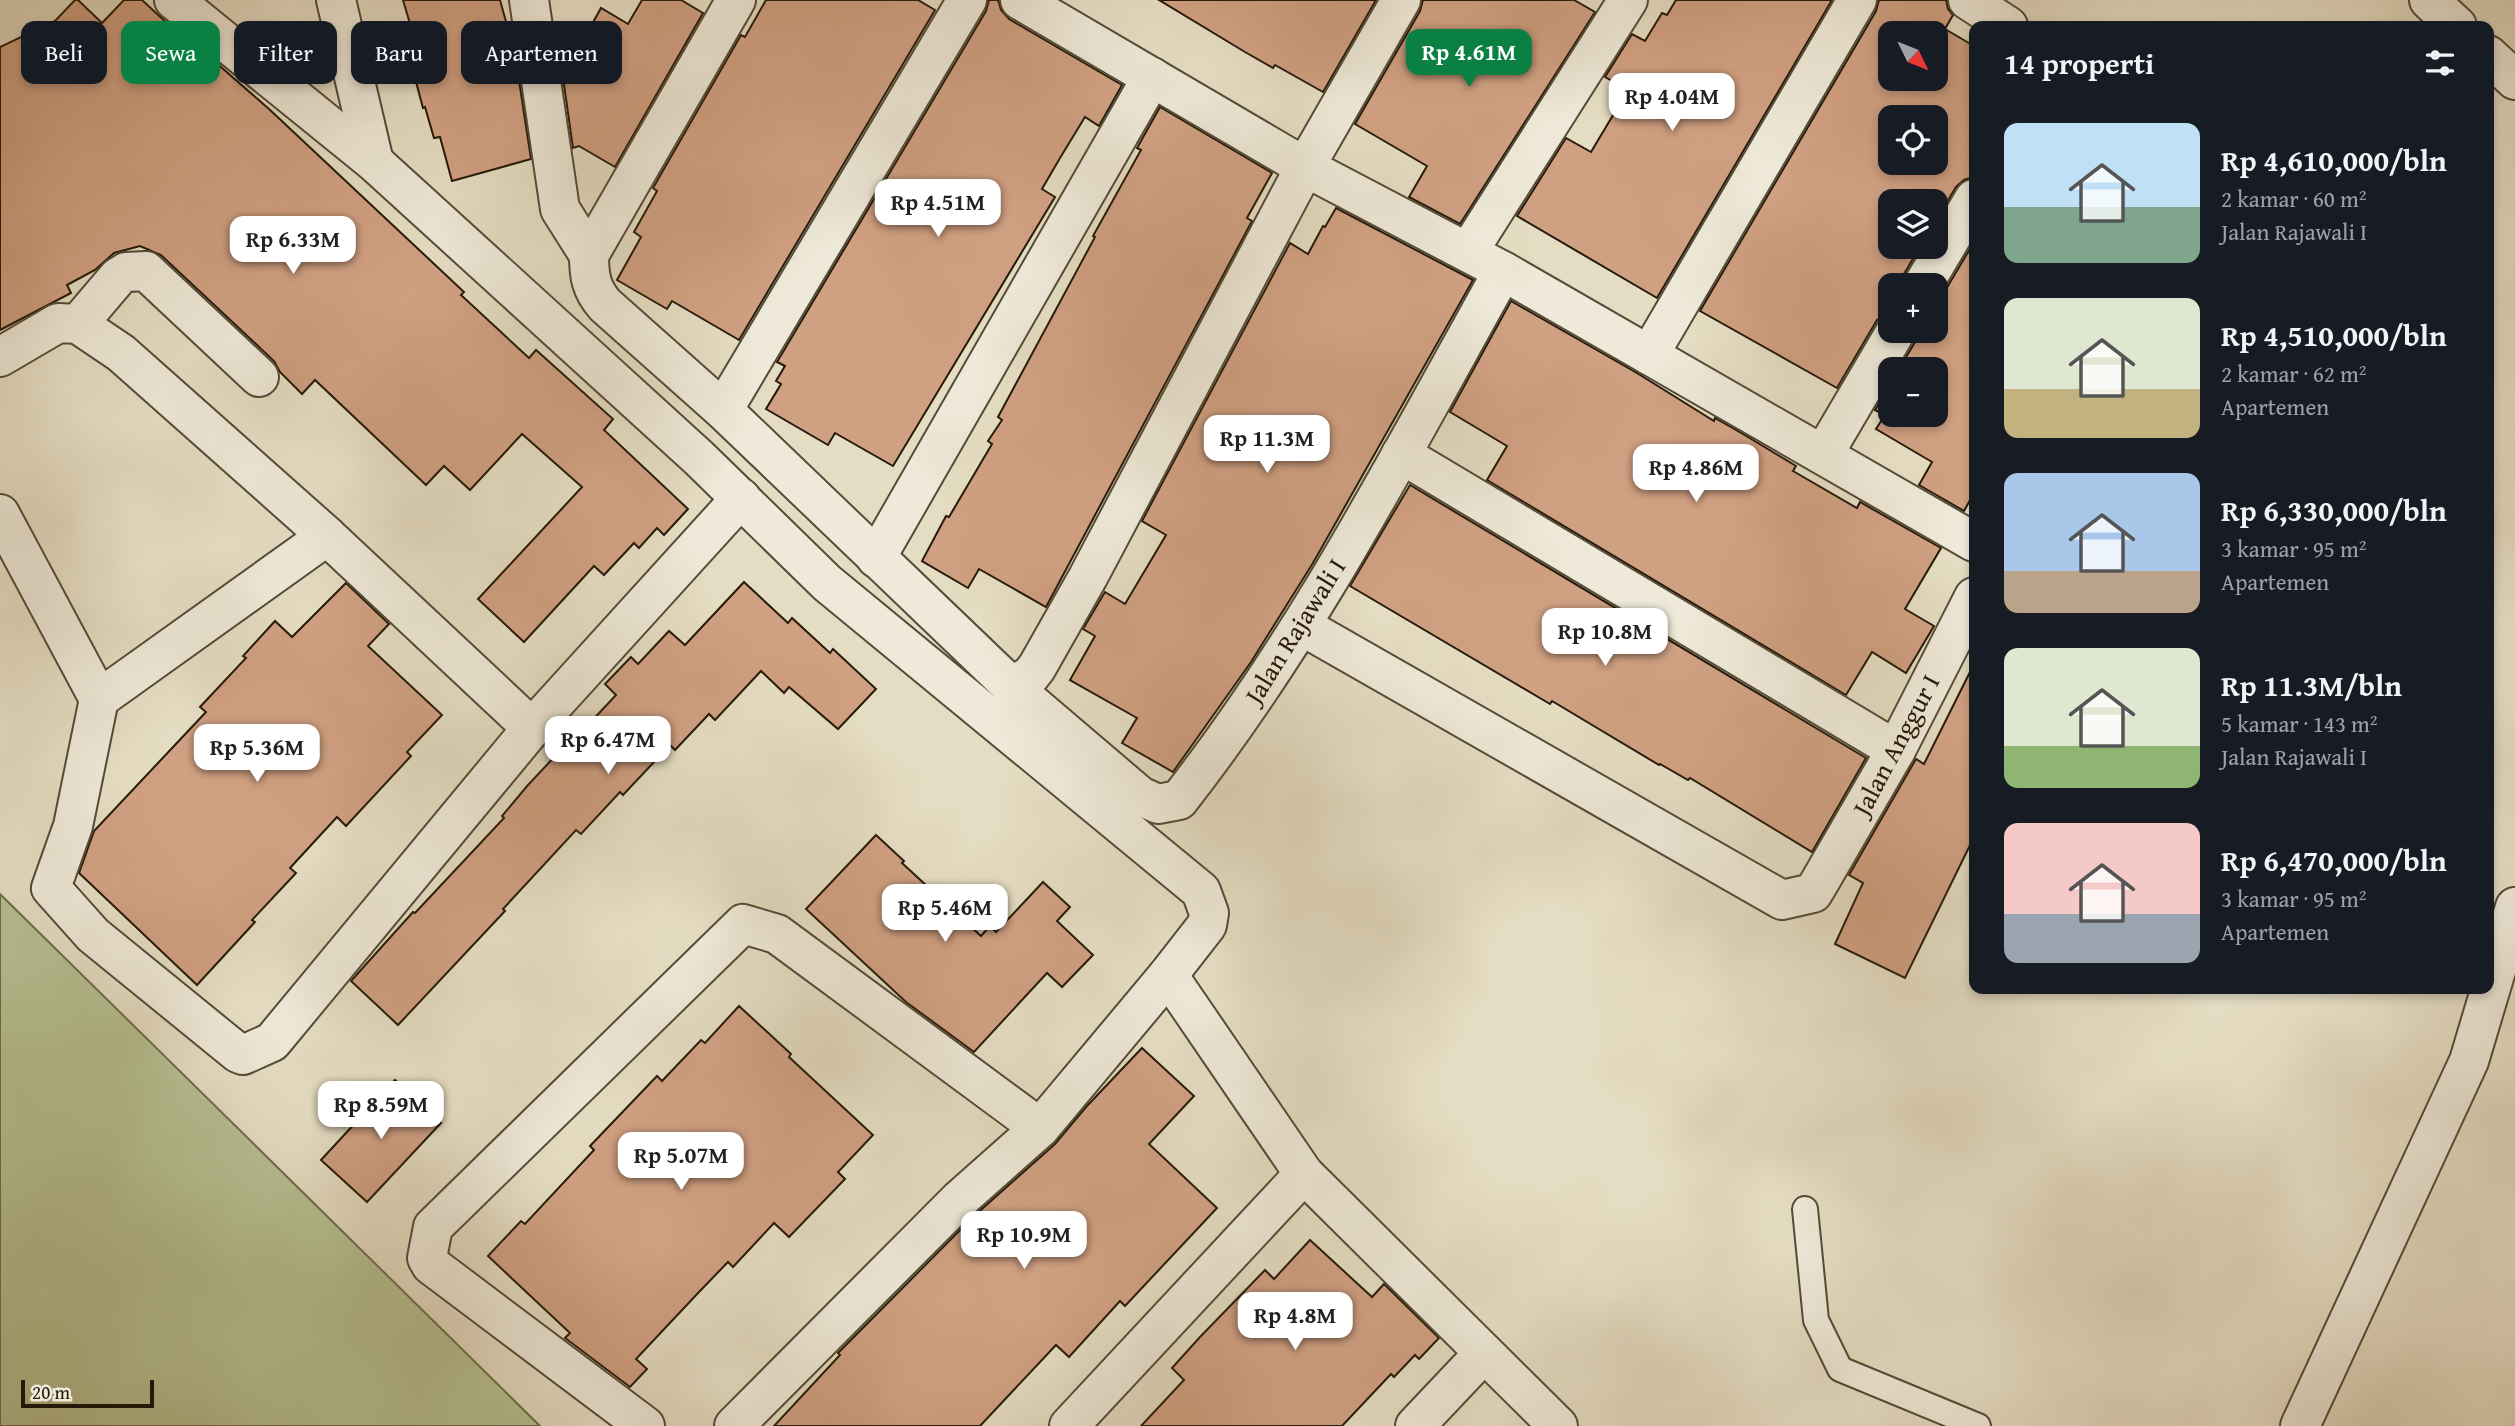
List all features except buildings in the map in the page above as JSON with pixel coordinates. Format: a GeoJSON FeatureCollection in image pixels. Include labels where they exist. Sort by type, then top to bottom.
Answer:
{"type":"FeatureCollection","features":[{"type":"Feature","properties":{"kind":"street"},"geometry":{"type":"LineString","coordinates":[[174,0],[374,162],[741,498],[827,583],[1201,891],[1209,913],[1207,925],[1040,1128],[959,1200],[734,1426]]}},
{"type":"Feature","properties":{"kind":"street"},"geometry":{"type":"LineString","coordinates":[[336,0],[374,162]]}},
{"type":"Feature","properties":{"kind":"street"},"geometry":{"type":"LineString","coordinates":[[529,0],[560,209],[589,255],[736,0]]}},
{"type":"Feature","properties":{"kind":"street"},"geometry":{"type":"LineString","coordinates":[[723,410],[967,0]]}},
{"type":"Feature","properties":{"kind":"street"},"geometry":{"type":"LineString","coordinates":[[1020,0],[1306,167],[1503,271],[1969,539]]}},
{"type":"Feature","properties":{"kind":"street"},"geometry":{"type":"LineString","coordinates":[[1012,686],[1030,676],[1037,667],[1088,577],[1306,167],[1401,0]]}},
{"type":"Feature","properties":{"kind":"street"},"geometry":{"type":"LineString","coordinates":[[1468,252],[1628,0]]}},
{"type":"Feature","properties":{"kind":"street"},"geometry":{"type":"LineString","coordinates":[[1649,355],[1857,0]]}},
{"type":"Feature","properties":{"kind":"street"},"geometry":{"type":"LineString","coordinates":[[1968,0],[2000,21]]}},
{"type":"Feature","properties":{"kind":"street"},"geometry":{"type":"LineString","coordinates":[[2429,0],[2452,21]]}},
{"type":"Feature","properties":{"kind":"street"},"geometry":{"type":"LineString","coordinates":[[2494,61],[2515,80]]}},
{"type":"Feature","properties":{"kind":"street"},"geometry":{"type":"LineString","coordinates":[[876,558],[1152,77]]}},
{"type":"Feature","properties":{"kind":"street"},"geometry":{"type":"LineString","coordinates":[[1930,273],[1969,207]]}},
{"type":"Feature","properties":{"kind":"street","name":"Jalan Rajawali I"},"geometry":{"type":"LineString","coordinates":[[589,255],[589,274],[595,293],[723,410],[1012,686],[1140,796],[1158,804],[1179,800],[1254,700],[1302,626],[1503,271]]}},
{"type":"Feature","properties":{"kind":"street"},"geometry":{"type":"LineString","coordinates":[[78,324],[118,277],[126,272],[146,271],[259,377]]}},
{"type":"Feature","properties":{"kind":"street"},"geometry":{"type":"LineString","coordinates":[[0,357],[58,323],[78,324],[121,353],[327,536],[532,729]]}},
{"type":"Feature","properties":{"kind":"street"},"geometry":{"type":"LineString","coordinates":[[1823,454],[1889,343]]}},
{"type":"Feature","properties":{"kind":"street"},"geometry":{"type":"LineString","coordinates":[[1401,454],[1896,750]]}},
{"type":"Feature","properties":{"kind":"street"},"geometry":{"type":"LineString","coordinates":[[0,514],[99,699],[73,826],[51,888],[93,935],[237,1053],[243,1055],[272,1042],[532,729],[741,498]]}},
{"type":"Feature","properties":{"kind":"street"},"geometry":{"type":"LineString","coordinates":[[99,699],[327,536]]}},
{"type":"Feature","properties":{"kind":"street","name":"Jalan Anggur I"},"geometry":{"type":"LineString","coordinates":[[1302,626],[1782,900],[1812,893],[1819,883],[1896,750],[1969,611]]}},
{"type":"Feature","properties":{"kind":"street"},"geometry":{"type":"LineString","coordinates":[[2494,954],[2505,908]]}},
{"type":"Feature","properties":{"kind":"street"},"geometry":{"type":"LineString","coordinates":[[645,1426],[431,1265],[427,1258],[433,1227],[743,924],[777,934],[1040,1128]]}},
{"type":"Feature","properties":{"kind":"street"},"geometry":{"type":"LineString","coordinates":[[1168,975],[1304,1174],[1558,1426]]}},
{"type":"Feature","properties":{"kind":"street"},"geometry":{"type":"LineString","coordinates":[[2300,1426],[2469,1060],[2485,994]]}},
{"type":"Feature","properties":{"kind":"street"},"geometry":{"type":"LineString","coordinates":[[1069,1426],[1304,1174]]}},
{"type":"Feature","properties":{"kind":"street"},"geometry":{"type":"LineString","coordinates":[[1415,1426],[1484,1353]]}},
{"type":"Feature","properties":{"kind":"lane"},"geometry":{"type":"LineString","coordinates":[[1805,1209],[1816,1320],[1840,1369],[1978,1426]]}},
{"type":"Feature","properties":{"kind":"green space"},"geometry":{"type":"Polygon","coordinates":[[[0,894],[540,1426],[0,1426],[0,894]]]}}]}
